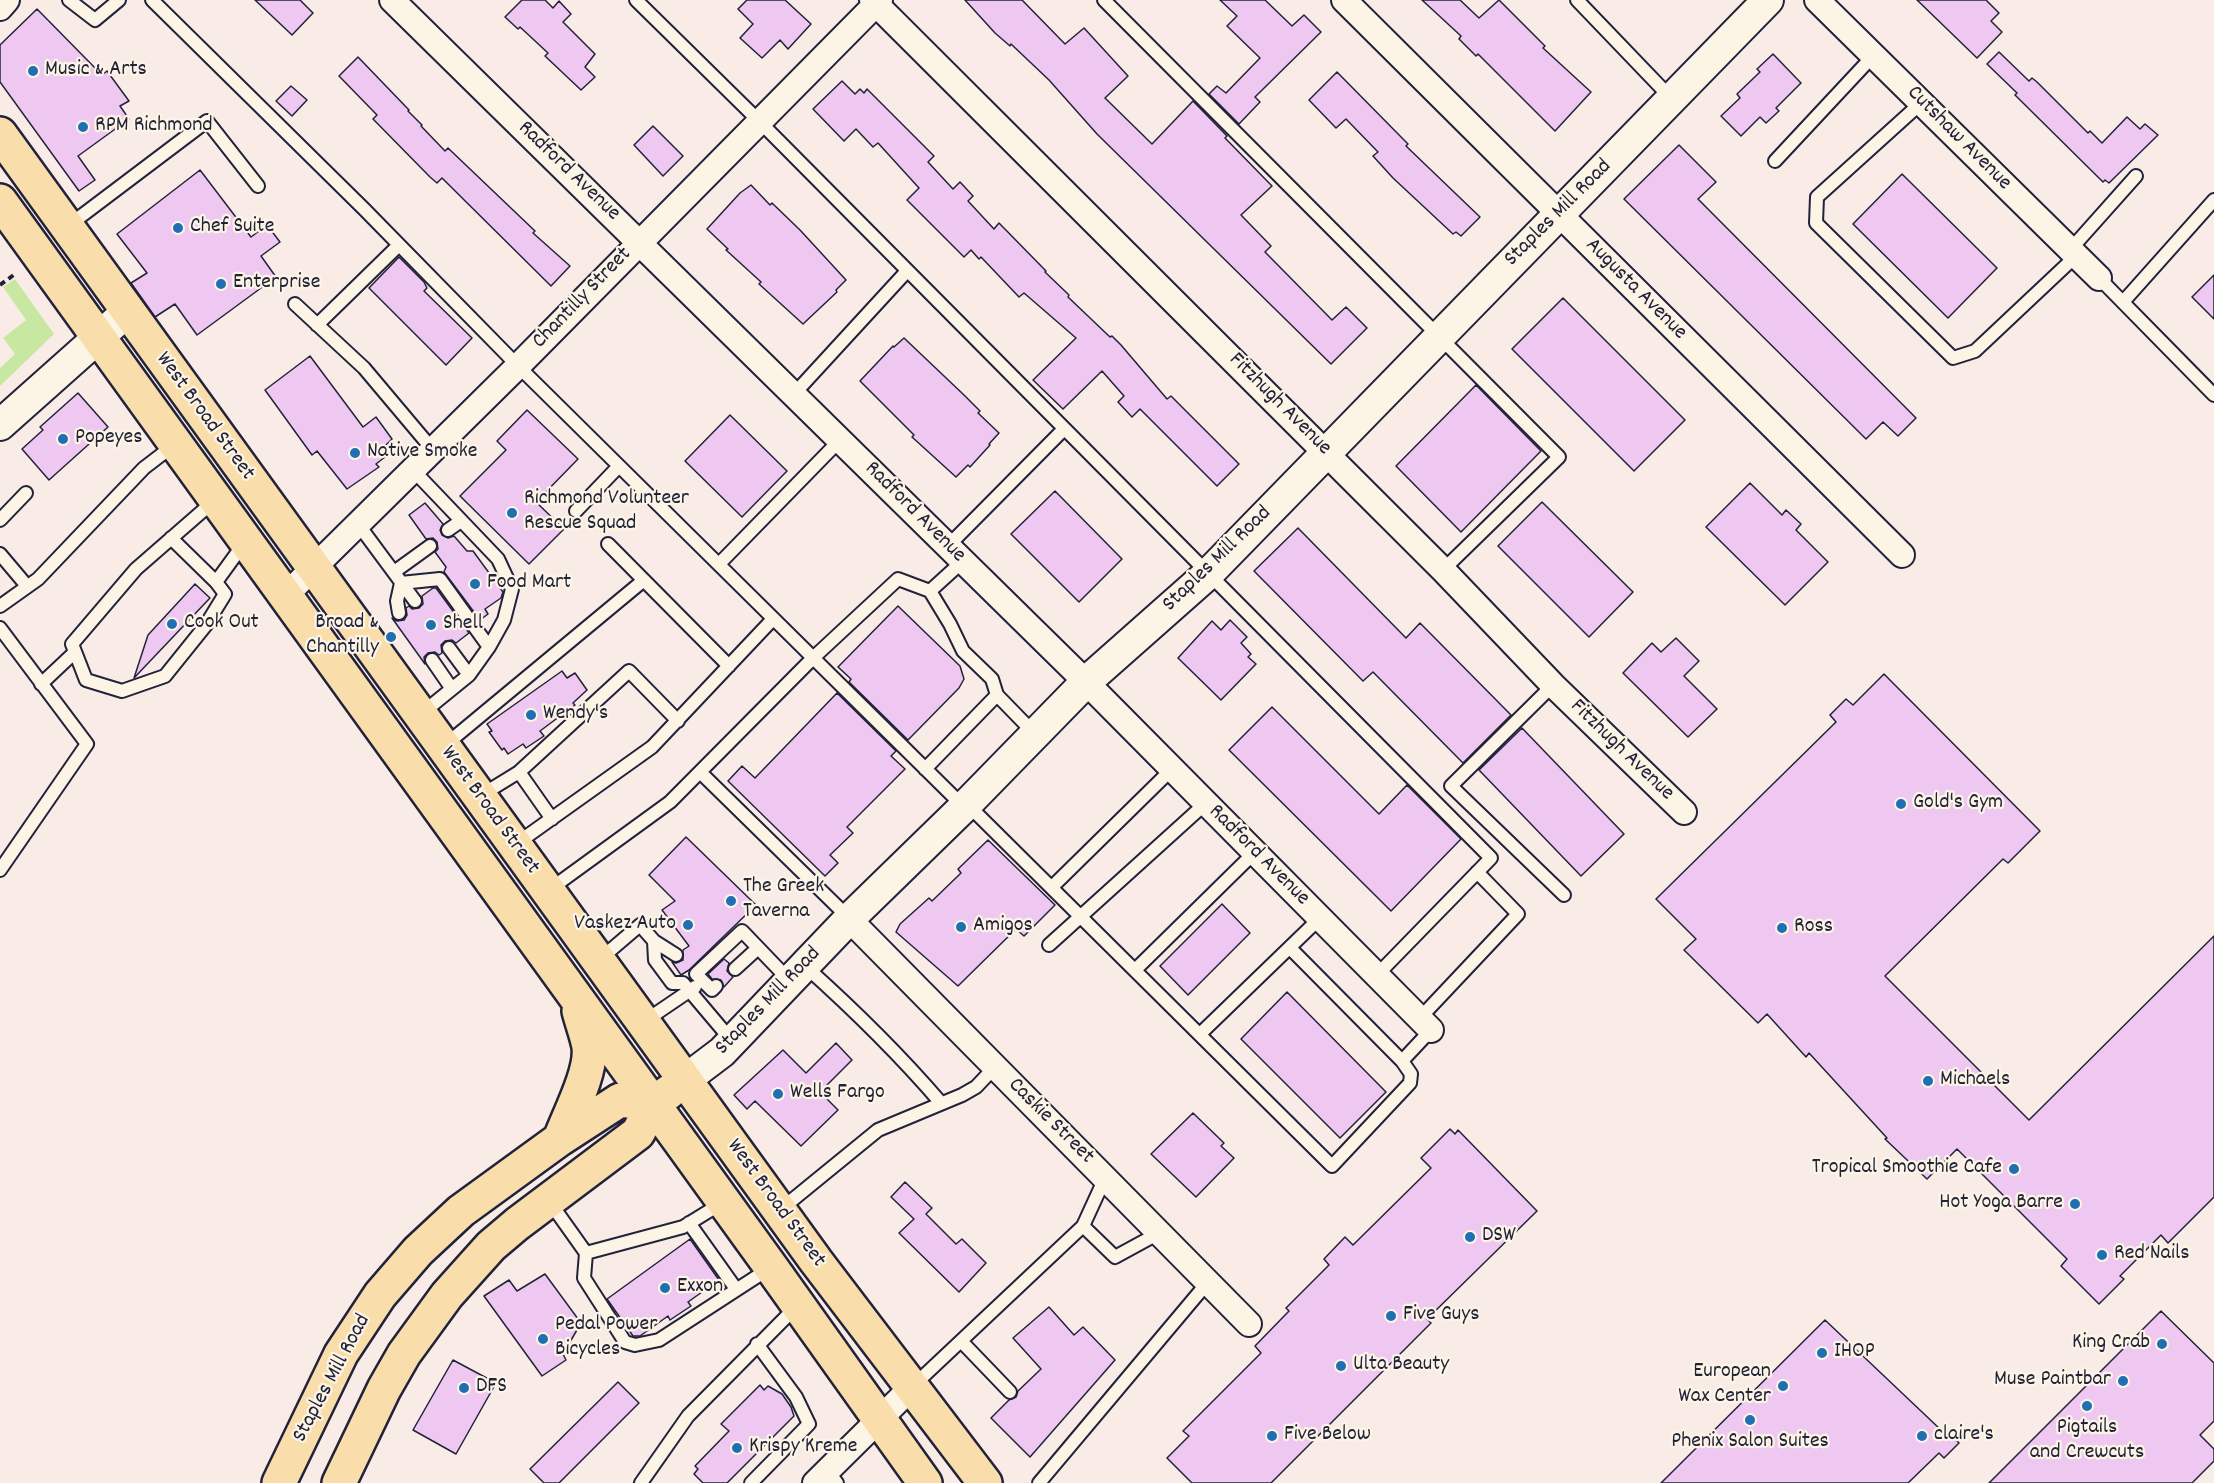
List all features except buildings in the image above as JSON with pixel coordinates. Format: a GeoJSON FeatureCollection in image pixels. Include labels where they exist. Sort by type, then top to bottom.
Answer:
{"type":"FeatureCollection","features":[{"type":"Feature","properties":{"kind":"main road","name":"West Broad Street"},"geometry":{"type":"LineString","coordinates":[[0,134],[643,1023],[985,1483]]}},
{"type":"Feature","properties":{"kind":"main road","name":"West Broad Street"},"geometry":{"type":"LineString","coordinates":[[0,201],[925,1483]]}},
{"type":"Feature","properties":{"kind":"main road"},"geometry":{"type":"LineString","coordinates":[[560,1139],[588,1064],[589,1048],[576,998]]}},
{"type":"Feature","properties":{"kind":"main road","name":"Staples Mill Road"},"geometry":{"type":"LineString","coordinates":[[339,1483],[384,1389],[429,1317],[491,1246],[638,1133],[653,1104],[685,1080]]}},
{"type":"Feature","properties":{"kind":"main road","name":"Staples Mill Road"},"geometry":{"type":"LineString","coordinates":[[279,1483],[341,1354],[358,1325],[398,1272],[439,1230],[461,1211],[560,1139],[620,1100],[653,1104]]}},
{"type":"Feature","properties":{"kind":"street"},"geometry":{"type":"LineString","coordinates":[[0,8],[7,0]]}},
{"type":"Feature","properties":{"kind":"street","name":"Radford Avenue"},"geometry":{"type":"LineString","coordinates":[[392,0],[1086,682],[1425,1024]]}},
{"type":"Feature","properties":{"kind":"street","name":"Augusta Avenue"},"geometry":{"type":"LineString","coordinates":[[1344,0],[1902,555]]}},
{"type":"Feature","properties":{"kind":"street","name":"Staples Mill Road"},"geometry":{"type":"LineString","coordinates":[[685,1080],[722,1052],[849,919],[1086,682],[1208,574],[1768,0]]}},
{"type":"Feature","properties":{"kind":"street","name":"Cutshaw Avenue"},"geometry":{"type":"LineString","coordinates":[[1817,0],[2098,278]]}},
{"type":"Feature","properties":{"kind":"street","name":"Chantilly Street"},"geometry":{"type":"LineString","coordinates":[[285,596],[518,366],[876,1]]}},
{"type":"Feature","properties":{"kind":"street","name":"Fitzhugh Avenue"},"geometry":{"type":"LineString","coordinates":[[876,1],[1443,570],[1553,685],[1684,812]]}},
{"type":"Feature","properties":{"kind":"street"},"geometry":{"type":"LineString","coordinates":[[0,425],[129,311]]}},
{"type":"Feature","properties":{"kind":"street","name":"Caskie Street"},"geometry":{"type":"LineString","coordinates":[[849,919],[1250,1324]]}},
{"type":"Feature","properties":{"kind":"street"},"geometry":{"type":"LineString","coordinates":[[827,1479],[879,1420],[912,1387]]}},
{"type":"Feature","properties":{"kind":"lane"},"geometry":{"type":"LineString","coordinates":[[69,0],[95,20],[119,0]]}},
{"type":"Feature","properties":{"kind":"lane"},"geometry":{"type":"LineString","coordinates":[[152,0],[773,619],[926,769],[1082,915],[1332,1166],[1410,1083],[1411,1074],[1402,1061],[1290,948]]}},
{"type":"Feature","properties":{"kind":"lane"},"geometry":{"type":"LineString","coordinates":[[636,0],[1491,858],[1377,975]]}},
{"type":"Feature","properties":{"kind":"lane"},"geometry":{"type":"LineString","coordinates":[[1104,0],[1559,457],[1443,570]]}},
{"type":"Feature","properties":{"kind":"lane"},"geometry":{"type":"LineString","coordinates":[[1577,0],[1672,99]]}},
{"type":"Feature","properties":{"kind":"lane"},"geometry":{"type":"LineString","coordinates":[[1774,161],[1874,56]]}},
{"type":"Feature","properties":{"kind":"lane"},"geometry":{"type":"LineString","coordinates":[[1922,103],[1817,197],[1816,223],[1953,358],[1975,351],[2073,253],[2136,176]]}},
{"type":"Feature","properties":{"kind":"lane"},"geometry":{"type":"LineString","coordinates":[[67,227],[207,121],[258,186]]}},
{"type":"Feature","properties":{"kind":"lane"},"geometry":{"type":"LineString","coordinates":[[2123,302],[2214,200]]}},
{"type":"Feature","properties":{"kind":"lane"},"geometry":{"type":"LineString","coordinates":[[317,325],[399,245]]}},
{"type":"Feature","properties":{"kind":"lane"},"geometry":{"type":"LineString","coordinates":[[794,394],[908,271]]}},
{"type":"Feature","properties":{"kind":"lane"},"geometry":{"type":"LineString","coordinates":[[2098,278],[2214,395]]}},
{"type":"Feature","properties":{"kind":"lane"},"geometry":{"type":"LineString","coordinates":[[295,303],[364,368],[433,450]]}},
{"type":"Feature","properties":{"kind":"lane"},"geometry":{"type":"LineString","coordinates":[[930,591],[956,554],[1064,429]]}},
{"type":"Feature","properties":{"kind":"lane"},"geometry":{"type":"LineString","coordinates":[[718,564],[840,440]]}},
{"type":"Feature","properties":{"kind":"lane"},"geometry":{"type":"LineString","coordinates":[[0,606],[38,579],[144,468],[175,444]]}},
{"type":"Feature","properties":{"kind":"lane"},"geometry":{"type":"LineString","coordinates":[[576,511],[619,466]]}},
{"type":"Feature","properties":{"kind":"lane"},"geometry":{"type":"LineString","coordinates":[[413,470],[498,559],[512,589],[504,620],[489,647],[468,675],[420,715]]}},
{"type":"Feature","properties":{"kind":"lane"},"geometry":{"type":"LineString","coordinates":[[0,520],[26,493]]}},
{"type":"Feature","properties":{"kind":"lane"},"geometry":{"type":"LineString","coordinates":[[171,538],[216,582],[225,594],[206,626],[165,676],[122,692],[86,680],[72,644],[136,569],[171,538],[215,500]]}},
{"type":"Feature","properties":{"kind":"lane"},"geometry":{"type":"LineString","coordinates":[[448,530],[461,521]]}},
{"type":"Feature","properties":{"kind":"lane"},"geometry":{"type":"LineString","coordinates":[[358,524],[415,602]]}},
{"type":"Feature","properties":{"kind":"lane"},"geometry":{"type":"LineString","coordinates":[[216,582],[245,542]]}},
{"type":"Feature","properties":{"kind":"lane"},"geometry":{"type":"LineString","coordinates":[[608,544],[729,666]]}},
{"type":"Feature","properties":{"kind":"lane"},"geometry":{"type":"LineString","coordinates":[[399,613],[398,578],[430,546]]}},
{"type":"Feature","properties":{"kind":"lane"},"geometry":{"type":"LineString","coordinates":[[0,554],[27,586]]}},
{"type":"Feature","properties":{"kind":"lane"},"geometry":{"type":"LineString","coordinates":[[398,578],[440,579],[489,647]]}},
{"type":"Feature","properties":{"kind":"lane"},"geometry":{"type":"LineString","coordinates":[[548,891],[670,802],[813,658],[898,579],[930,591],[963,651],[992,680],[997,695],[1035,734]]}},
{"type":"Feature","properties":{"kind":"lane"},"geometry":{"type":"LineString","coordinates":[[443,746],[644,580]]}},
{"type":"Feature","properties":{"kind":"lane"},"geometry":{"type":"LineString","coordinates":[[514,845],[652,747],[773,619]]}},
{"type":"Feature","properties":{"kind":"lane"},"geometry":{"type":"LineString","coordinates":[[0,628],[87,744],[0,870]]}},
{"type":"Feature","properties":{"kind":"lane"},"geometry":{"type":"LineString","coordinates":[[449,648],[468,675]]}},
{"type":"Feature","properties":{"kind":"lane"},"geometry":{"type":"LineString","coordinates":[[41,684],[75,652]]}},
{"type":"Feature","properties":{"kind":"lane"},"geometry":{"type":"LineString","coordinates":[[432,660],[452,689]]}},
{"type":"Feature","properties":{"kind":"lane"},"geometry":{"type":"LineString","coordinates":[[479,797],[519,772],[629,670],[678,721]]}},
{"type":"Feature","properties":{"kind":"lane"},"geometry":{"type":"LineString","coordinates":[[1553,685],[1451,786],[1564,895]]}},
{"type":"Feature","properties":{"kind":"lane"},"geometry":{"type":"LineString","coordinates":[[926,769],[997,695]]}},
{"type":"Feature","properties":{"kind":"lane"},"geometry":{"type":"LineString","coordinates":[[1052,887],[1172,769]]}},
{"type":"Feature","properties":{"kind":"lane"},"geometry":{"type":"LineString","coordinates":[[519,772],[552,819]]}},
{"type":"Feature","properties":{"kind":"lane"},"geometry":{"type":"LineString","coordinates":[[700,772],[849,919]]}},
{"type":"Feature","properties":{"kind":"lane"},"geometry":{"type":"LineString","coordinates":[[1049,945],[1206,803]]}},
{"type":"Feature","properties":{"kind":"lane"},"geometry":{"type":"LineString","coordinates":[[1135,970],[1255,852]]}},
{"type":"Feature","properties":{"kind":"lane"},"geometry":{"type":"LineString","coordinates":[[1402,1061],[1425,1024],[1518,914],[1477,872]]}},
{"type":"Feature","properties":{"kind":"lane"},"geometry":{"type":"LineString","coordinates":[[1200,1034],[1320,918]]}},
{"type":"Feature","properties":{"kind":"lane"},"geometry":{"type":"LineString","coordinates":[[598,961],[639,925],[654,941],[676,955]]}},
{"type":"Feature","properties":{"kind":"lane"},"geometry":{"type":"LineString","coordinates":[[716,986],[712,990],[696,974],[742,931],[758,948],[845,1002],[908,1066],[941,1104]]}},
{"type":"Feature","properties":{"kind":"lane"},"geometry":{"type":"LineString","coordinates":[[654,941],[655,960],[672,983],[702,980]]}},
{"type":"Feature","properties":{"kind":"lane"},"geometry":{"type":"LineString","coordinates":[[735,969],[758,948]]}},
{"type":"Feature","properties":{"kind":"lane"},"geometry":{"type":"LineString","coordinates":[[643,1023],[687,982]]}},
{"type":"Feature","properties":{"kind":"lane"},"geometry":{"type":"LineString","coordinates":[[687,982],[732,1041]]}},
{"type":"Feature","properties":{"kind":"lane"},"geometry":{"type":"LineString","coordinates":[[780,1210],[878,1130],[975,1088],[995,1067]]}},
{"type":"Feature","properties":{"kind":"lane"},"geometry":{"type":"LineString","coordinates":[[912,1387],[1083,1226],[1105,1178]]}},
{"type":"Feature","properties":{"kind":"lane"},"geometry":{"type":"LineString","coordinates":[[549,1200],[585,1253],[584,1278],[625,1342],[635,1345],[659,1340],[771,1267]]}},
{"type":"Feature","properties":{"kind":"lane"},"geometry":{"type":"LineString","coordinates":[[585,1253],[683,1227],[724,1202]]}},
{"type":"Feature","properties":{"kind":"lane"},"geometry":{"type":"LineString","coordinates":[[689,1223],[736,1289]]}},
{"type":"Feature","properties":{"kind":"lane"},"geometry":{"type":"LineString","coordinates":[[1083,1226],[1115,1257],[1159,1233]]}},
{"type":"Feature","properties":{"kind":"lane"},"geometry":{"type":"LineString","coordinates":[[1039,1483],[1208,1282]]}},
{"type":"Feature","properties":{"kind":"lane"},"geometry":{"type":"LineString","coordinates":[[641,1483],[688,1416],[798,1305]]}},
{"type":"Feature","properties":{"kind":"lane"},"geometry":{"type":"LineString","coordinates":[[961,1341],[1010,1392]]}},
{"type":"Feature","properties":{"kind":"lane"},"geometry":{"type":"LineString","coordinates":[[751,1483],[809,1424],[796,1397],[758,1344]]}},
{"type":"Feature","properties":{"kind":"path"},"geometry":{"type":"LineString","coordinates":[[0,285],[15,274]]}},
{"type":"Feature","properties":{"kind":"green space"},"geometry":{"type":"Polygon","coordinates":[[[15,279],[54,334],[0,386],[0,368],[15,354],[3,338],[26,320],[3,287],[15,279]]]}},
{"type":"Feature","properties":{"kind":"place","name":"Music & Arts"},"geometry":{"type":"Point","coordinates":[33,71]}},
{"type":"Feature","properties":{"kind":"place","name":"RPM Richmond"},"geometry":{"type":"Point","coordinates":[83,127]}},
{"type":"Feature","properties":{"kind":"place","name":"Chef Suite"},"geometry":{"type":"Point","coordinates":[178,228]}},
{"type":"Feature","properties":{"kind":"place","name":"Enterprise"},"geometry":{"type":"Point","coordinates":[221,284]}},
{"type":"Feature","properties":{"kind":"place","name":"Popeyes"},"geometry":{"type":"Point","coordinates":[63,439]}},
{"type":"Feature","properties":{"kind":"place","name":"Native Smoke"},"geometry":{"type":"Point","coordinates":[355,453]}},
{"type":"Feature","properties":{"kind":"place","name":"Richmond Volunteer Rescue Squad"},"geometry":{"type":"Point","coordinates":[512,513]}},
{"type":"Feature","properties":{"kind":"place","name":"Food Mart"},"geometry":{"type":"Point","coordinates":[475,584]}},
{"type":"Feature","properties":{"kind":"place","name":"Cook Out"},"geometry":{"type":"Point","coordinates":[172,624]}},
{"type":"Feature","properties":{"kind":"place","name":"Shell"},"geometry":{"type":"Point","coordinates":[431,625]}},
{"type":"Feature","properties":{"kind":"place","name":"Broad & Chantilly"},"geometry":{"type":"Point","coordinates":[391,637]}},
{"type":"Feature","properties":{"kind":"place","name":"Wendy's"},"geometry":{"type":"Point","coordinates":[531,715]}},
{"type":"Feature","properties":{"kind":"place","name":"Gold's Gym"},"geometry":{"type":"Point","coordinates":[1901,804]}},
{"type":"Feature","properties":{"kind":"place","name":"The Greek Taverna"},"geometry":{"type":"Point","coordinates":[731,901]}},
{"type":"Feature","properties":{"kind":"place","name":"Vaskez Auto"},"geometry":{"type":"Point","coordinates":[688,925]}},
{"type":"Feature","properties":{"kind":"place","name":"Amigos"},"geometry":{"type":"Point","coordinates":[961,927]}},
{"type":"Feature","properties":{"kind":"place","name":"Ross"},"geometry":{"type":"Point","coordinates":[1782,928]}},
{"type":"Feature","properties":{"kind":"place","name":"Michaels"},"geometry":{"type":"Point","coordinates":[1928,1081]}},
{"type":"Feature","properties":{"kind":"place","name":"Wells Fargo"},"geometry":{"type":"Point","coordinates":[778,1094]}},
{"type":"Feature","properties":{"kind":"place","name":"Tropical Smoothie Cafe"},"geometry":{"type":"Point","coordinates":[2014,1169]}},
{"type":"Feature","properties":{"kind":"place","name":"Hot Yoga Barre"},"geometry":{"type":"Point","coordinates":[2075,1204]}},
{"type":"Feature","properties":{"kind":"place","name":"DSW"},"geometry":{"type":"Point","coordinates":[1470,1237]}},
{"type":"Feature","properties":{"kind":"place","name":"Red Nails"},"geometry":{"type":"Point","coordinates":[2102,1255]}},
{"type":"Feature","properties":{"kind":"place","name":"Exxon"},"geometry":{"type":"Point","coordinates":[665,1288]}},
{"type":"Feature","properties":{"kind":"place","name":"Five Guys"},"geometry":{"type":"Point","coordinates":[1391,1316]}},
{"type":"Feature","properties":{"kind":"place","name":"Pedal Power Bicycles"},"geometry":{"type":"Point","coordinates":[543,1339]}},
{"type":"Feature","properties":{"kind":"place","name":"King Crab"},"geometry":{"type":"Point","coordinates":[2162,1344]}},
{"type":"Feature","properties":{"kind":"place","name":"IHOP"},"geometry":{"type":"Point","coordinates":[1822,1353]}},
{"type":"Feature","properties":{"kind":"place","name":"Ulta Beauty"},"geometry":{"type":"Point","coordinates":[1341,1366]}},
{"type":"Feature","properties":{"kind":"place","name":"Muse Paintbar"},"geometry":{"type":"Point","coordinates":[2123,1381]}},
{"type":"Feature","properties":{"kind":"place","name":"European Wax Center"},"geometry":{"type":"Point","coordinates":[1783,1386]}},
{"type":"Feature","properties":{"kind":"place","name":"DFS"},"geometry":{"type":"Point","coordinates":[464,1388]}},
{"type":"Feature","properties":{"kind":"place","name":"Pigtails and Crewcuts"},"geometry":{"type":"Point","coordinates":[2087,1406]}},
{"type":"Feature","properties":{"kind":"place","name":"Phenix Salon Suites"},"geometry":{"type":"Point","coordinates":[1750,1420]}},
{"type":"Feature","properties":{"kind":"place","name":"Five Below"},"geometry":{"type":"Point","coordinates":[1272,1436]}},
{"type":"Feature","properties":{"kind":"place","name":"claire's"},"geometry":{"type":"Point","coordinates":[1922,1436]}},
{"type":"Feature","properties":{"kind":"place","name":"Krispy Kreme"},"geometry":{"type":"Point","coordinates":[737,1448]}}]}
